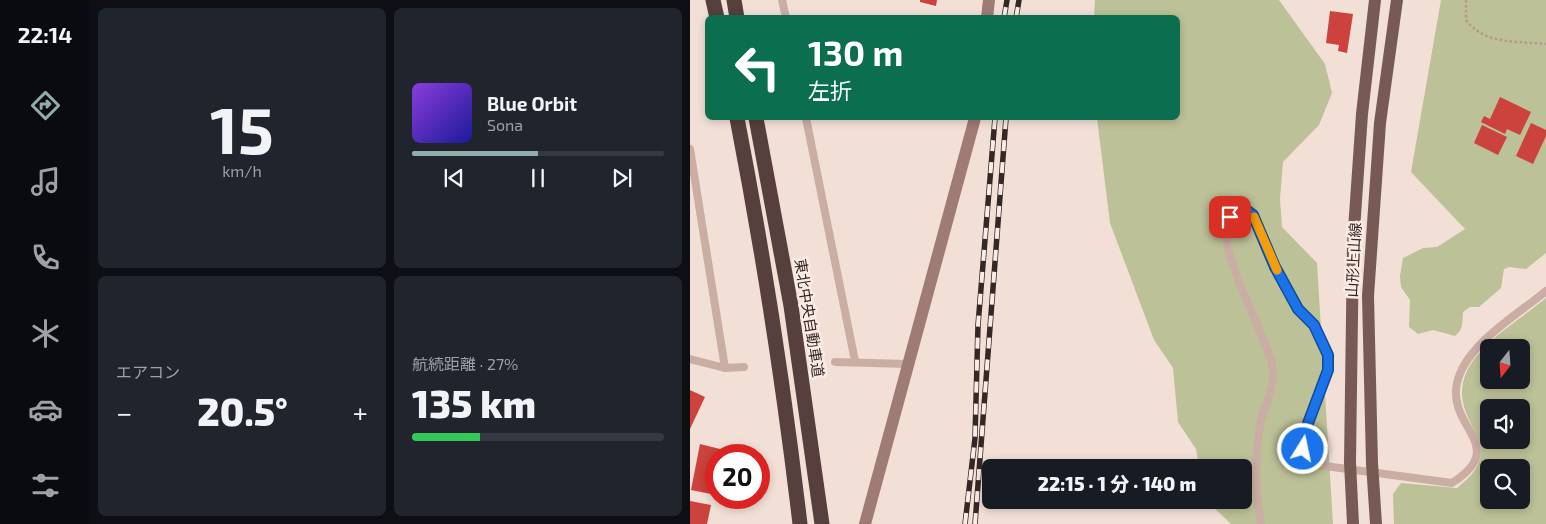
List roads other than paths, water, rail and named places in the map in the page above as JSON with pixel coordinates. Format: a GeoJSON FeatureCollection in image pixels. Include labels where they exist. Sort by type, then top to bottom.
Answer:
{"type":"FeatureCollection","features":[{"type":"Feature","properties":{"kind":"highway"},"geometry":{"type":"LineString","coordinates":[[736,120],[757,228],[792,458],[800,524]]}},
{"type":"Feature","properties":{"kind":"highway","name":"東北中央自動車道"},"geometry":{"type":"LineString","coordinates":[[756,120],[791,306],[822,524]]}},
{"type":"Feature","properties":{"kind":"main road","name":"山形上山線"},"geometry":{"type":"LineString","coordinates":[[1353,524],[1350,462],[1352,244],[1362,114],[1376,0]]}},
{"type":"Feature","properties":{"kind":"main road","name":"山形上山線"},"geometry":{"type":"LineString","coordinates":[[1376,524],[1372,464],[1368,287],[1380,123],[1397,0]]}},
{"type":"Feature","properties":{"kind":"street"},"geometry":{"type":"LineString","coordinates":[[987,15],[989,0]]}},
{"type":"Feature","properties":{"kind":"street"},"geometry":{"type":"LineString","coordinates":[[865,524],[974,120]]}},
{"type":"Feature","properties":{"kind":"lane"},"geometry":{"type":"LineString","coordinates":[[782,0],[785,15]]}},
{"type":"Feature","properties":{"kind":"lane"},"geometry":{"type":"LineString","coordinates":[[806,120],[855,361]]}},
{"type":"Feature","properties":{"kind":"lane"},"geometry":{"type":"LineString","coordinates":[[690,149],[725,368]]}},
{"type":"Feature","properties":{"kind":"lane"},"geometry":{"type":"LineString","coordinates":[[1260,524],[1257,466],[1260,424],[1271,389],[1273,366],[1260,330],[1238,280],[1228,248],[1226,229],[1230,217],[1241,206],[1253,215],[1275,267],[1298,309],[1314,325],[1328,355],[1328,370],[1307,426],[1303,449],[1310,464],[1452,483],[1469,472],[1476,462],[1477,449],[1475,440],[1461,416],[1457,402],[1456,384],[1464,363],[1475,349],[1546,291]]}},
{"type":"Feature","properties":{"kind":"lane"},"geometry":{"type":"LineString","coordinates":[[690,359],[725,368],[744,367]]}},
{"type":"Feature","properties":{"kind":"lane"},"geometry":{"type":"LineString","coordinates":[[835,362],[855,361],[907,364]]}},
{"type":"Feature","properties":{"kind":"railway"},"geometry":{"type":"LineString","coordinates":[[1004,15],[1007,0]]}},
{"type":"Feature","properties":{"kind":"railway"},"geometry":{"type":"LineString","coordinates":[[1016,15],[1019,0]]}},
{"type":"Feature","properties":{"kind":"railway"},"geometry":{"type":"LineString","coordinates":[[965,524],[975,438],[978,325],[995,120]]}},
{"type":"Feature","properties":{"kind":"railway"},"geometry":{"type":"LineString","coordinates":[[975,524],[1006,120]]}}]}
